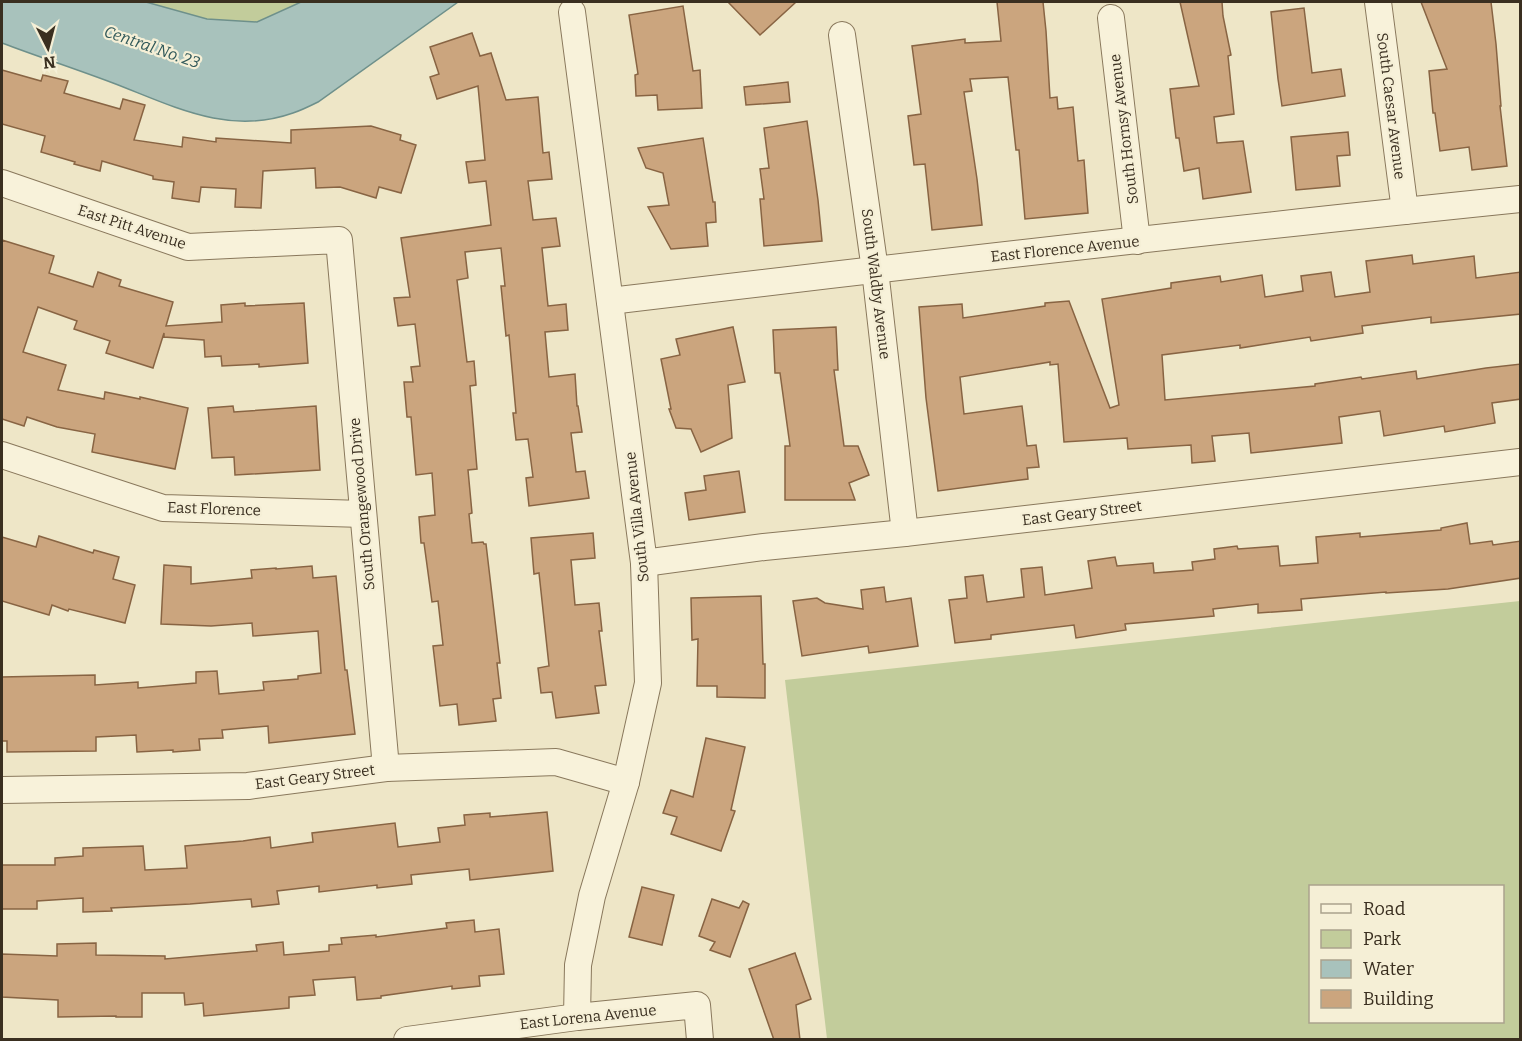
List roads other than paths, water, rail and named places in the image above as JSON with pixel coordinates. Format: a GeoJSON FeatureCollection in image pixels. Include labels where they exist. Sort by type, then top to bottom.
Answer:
{"type":"FeatureCollection","features":[{"type":"Feature","properties":{"kind":"street","name":"South Caesar Avenue"},"geometry":{"type":"LineString","coordinates":[[1378,2],[1405,211]]}},
{"type":"Feature","properties":{"kind":"street","name":"South Villa Avenue"},"geometry":{"type":"LineString","coordinates":[[572,12],[644,563],[648,683],[626,782],[592,896],[578,964],[577,1017]]}},
{"type":"Feature","properties":{"kind":"street","name":"South Hornsy Avenue"},"geometry":{"type":"LineString","coordinates":[[1111,18],[1137,241]]}},
{"type":"Feature","properties":{"kind":"street","name":"South Waldby Avenue"},"geometry":{"type":"LineString","coordinates":[[842,35],[875,270],[905,533]]}},
{"type":"Feature","properties":{"kind":"street","name":"East Pitt Avenue"},"geometry":{"type":"LineString","coordinates":[[2,183],[188,247],[339,240]]}},
{"type":"Feature","properties":{"kind":"street","name":"East Florence Avenue"},"geometry":{"type":"LineString","coordinates":[[610,301],[1521,199]]}},
{"type":"Feature","properties":{"kind":"street","name":"South Orangewood Drive"},"geometry":{"type":"LineString","coordinates":[[339,240],[386,768]]}},
{"type":"Feature","properties":{"kind":"street","name":"East Florence"},"geometry":{"type":"LineString","coordinates":[[2,455],[163,508],[363,514]]}},
{"type":"Feature","properties":{"kind":"street","name":"East Geary Street"},"geometry":{"type":"LineString","coordinates":[[644,563],[764,547],[905,533],[1521,462]]}},
{"type":"Feature","properties":{"kind":"street","name":"East Geary Street"},"geometry":{"type":"LineString","coordinates":[[2,790],[248,786],[386,768],[556,762],[626,782]]}},
{"type":"Feature","properties":{"kind":"street","name":"East Lorena Avenue"},"geometry":{"type":"LineString","coordinates":[[407,1040],[577,1017],[697,1005],[700,1040]]}},
{"type":"Feature","properties":{"kind":"water","name":"Central No. 23"},"geometry":{"type":"Polygon","coordinates":[[[2,2],[146,2],[207,19],[257,22],[301,2],[458,2],[318,102],[293,113],[269,119],[246,121],[223,120],[179,109],[2,43],[2,2]]]}}]}
